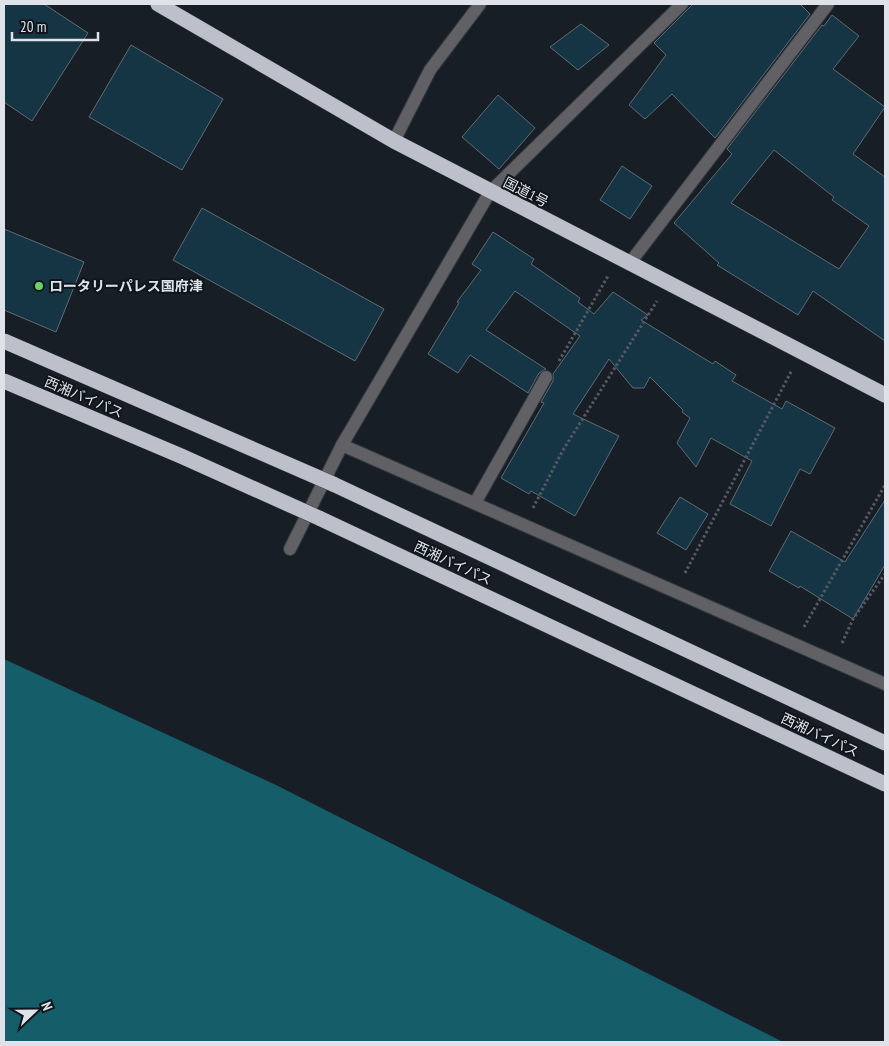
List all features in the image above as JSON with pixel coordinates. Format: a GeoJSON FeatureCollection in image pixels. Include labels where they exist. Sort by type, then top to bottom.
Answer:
{"type":"FeatureCollection","features":[{"type":"Feature","properties":{"kind":"highway","name":"国道1号"},"geometry":{"type":"LineString","coordinates":[[158,4],[394,141],[885,395]]}},
{"type":"Feature","properties":{"kind":"highway","name":"西湘バイパス"},"geometry":{"type":"LineString","coordinates":[[4,341],[333,484],[885,744]]}},
{"type":"Feature","properties":{"kind":"highway","name":"西湘バイパス"},"geometry":{"type":"LineString","coordinates":[[4,381],[181,456],[319,518],[885,784]]}},
{"type":"Feature","properties":{"kind":"street"},"geometry":{"type":"LineString","coordinates":[[394,141],[430,70],[480,4]]}},
{"type":"Feature","properties":{"kind":"street"},"geometry":{"type":"LineString","coordinates":[[290,549],[342,445],[490,192],[682,4]]}},
{"type":"Feature","properties":{"kind":"street"},"geometry":{"type":"LineString","coordinates":[[624,261],[828,4]]}},
{"type":"Feature","properties":{"kind":"street"},"geometry":{"type":"LineString","coordinates":[[475,503],[546,377]]}},
{"type":"Feature","properties":{"kind":"street"},"geometry":{"type":"LineString","coordinates":[[342,445],[885,684]]}},
{"type":"Feature","properties":{"kind":"path"},"geometry":{"type":"LineString","coordinates":[[546,377],[551,375],[624,261]]}},
{"type":"Feature","properties":{"kind":"path"},"geometry":{"type":"LineString","coordinates":[[524,526],[563,450],[668,284]]}},
{"type":"Feature","properties":{"kind":"path"},"geometry":{"type":"LineString","coordinates":[[674,592],[801,352]]}},
{"type":"Feature","properties":{"kind":"path"},"geometry":{"type":"LineString","coordinates":[[794,645],[885,485]]}},
{"type":"Feature","properties":{"kind":"path"},"geometry":{"type":"LineString","coordinates":[[833,662],[853,620],[885,574]]}},
{"type":"Feature","properties":{"kind":"water"},"geometry":{"type":"Polygon","coordinates":[[[4,659],[276,785],[783,1042],[4,1042],[4,659]]]}},
{"type":"Feature","properties":{"kind":"building"},"geometry":{"type":"Polygon","coordinates":[[[4,4],[44,4],[88,33],[32,121],[4,102],[4,4]]]}},
{"type":"Feature","properties":{"kind":"building"},"geometry":{"type":"Polygon","coordinates":[[[693,4],[800,4],[810,14],[715,138],[672,94],[645,119],[629,105],[666,55],[654,43],[693,4]]]}},
{"type":"Feature","properties":{"kind":"building"},"geometry":{"type":"Polygon","coordinates":[[[832,15],[859,36],[833,69],[885,107],[853,154],[885,177],[885,341],[813,291],[798,315],[717,265],[719,263],[674,223],[732,154],[727,149],[822,25],[824,26],[832,15]],[[774,150],[731,203],[839,269],[869,226],[832,200],[834,197],[774,150]]]}},
{"type":"Feature","properties":{"kind":"building"},"geometry":{"type":"Polygon","coordinates":[[[581,24],[609,45],[578,70],[550,47],[581,24]]]}},
{"type":"Feature","properties":{"kind":"building"},"geometry":{"type":"Polygon","coordinates":[[[131,45],[223,99],[182,170],[89,117],[131,45]]]}},
{"type":"Feature","properties":{"kind":"building"},"geometry":{"type":"Polygon","coordinates":[[[498,95],[535,128],[499,169],[462,137],[498,95]]]}},
{"type":"Feature","properties":{"kind":"building"},"geometry":{"type":"Polygon","coordinates":[[[622,166],[652,186],[630,219],[600,200],[622,166]]]}},
{"type":"Feature","properties":{"kind":"building"},"geometry":{"type":"Polygon","coordinates":[[[202,208],[384,309],[355,361],[173,260],[202,208]]]}},
{"type":"Feature","properties":{"kind":"building","name":"ロータリーパレス国府津"},"geometry":{"type":"Polygon","coordinates":[[[4,229],[84,262],[56,332],[4,310],[4,229]]]}},
{"type":"Feature","properties":{"kind":"building"},"geometry":{"type":"Polygon","coordinates":[[[493,232],[534,259],[531,264],[580,298],[578,302],[594,314],[613,292],[648,315],[641,320],[713,364],[715,361],[736,375],[732,381],[782,409],[786,401],[835,428],[810,474],[800,469],[771,526],[730,504],[752,461],[711,438],[696,467],[677,443],[690,418],[682,412],[683,410],[650,377],[644,388],[633,388],[609,359],[573,414],[619,436],[575,516],[531,491],[529,494],[501,478],[544,403],[541,402],[553,381],[553,374],[580,336],[515,291],[486,330],[546,369],[539,373],[528,393],[470,355],[458,373],[428,354],[459,303],[457,302],[481,270],[472,264],[493,232]]]}},
{"type":"Feature","properties":{"kind":"building"},"geometry":{"type":"Polygon","coordinates":[[[680,497],[708,514],[686,550],[657,533],[680,497]]]}},
{"type":"Feature","properties":{"kind":"building"},"geometry":{"type":"Polygon","coordinates":[[[885,500],[885,565],[853,619],[800,586],[799,588],[769,571],[791,531],[845,562],[885,500]]]}},
{"type":"Feature","properties":{"kind":"place","name":"ロータリーパレス国府津"},"geometry":{"type":"Point","coordinates":[39,286]}}]}
